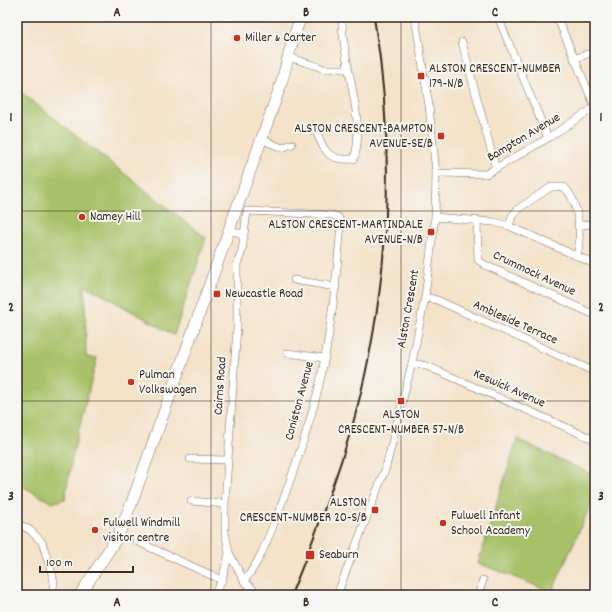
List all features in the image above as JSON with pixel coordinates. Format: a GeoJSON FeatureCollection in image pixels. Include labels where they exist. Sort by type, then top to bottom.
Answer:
{"type":"FeatureCollection","features":[{"type":"Feature","properties":{"kind":"highway"},"geometry":{"type":"LineString","coordinates":[[292,17],[294,33]]}},
{"type":"Feature","properties":{"kind":"highway"},"geometry":{"type":"LineString","coordinates":[[81,595],[118,536],[132,502],[230,230],[289,58],[294,33],[301,17]]}},
{"type":"Feature","properties":{"kind":"street"},"geometry":{"type":"LineString","coordinates":[[317,133],[322,152],[331,157],[345,160],[354,159],[356,152],[356,116],[347,69],[342,17]]}},
{"type":"Feature","properties":{"kind":"street","name":"Alston Crescent"},"geometry":{"type":"LineString","coordinates":[[337,595],[386,468],[412,363],[425,297],[435,216],[436,173],[429,106],[415,17]]}},
{"type":"Feature","properties":{"kind":"street"},"geometry":{"type":"LineString","coordinates":[[498,17],[548,138]]}},
{"type":"Feature","properties":{"kind":"street"},"geometry":{"type":"LineString","coordinates":[[557,17],[595,107]]}},
{"type":"Feature","properties":{"kind":"street"},"geometry":{"type":"LineString","coordinates":[[462,42],[496,168]]}},
{"type":"Feature","properties":{"kind":"street"},"geometry":{"type":"LineString","coordinates":[[574,59],[587,54],[595,54]]}},
{"type":"Feature","properties":{"kind":"street"},"geometry":{"type":"LineString","coordinates":[[289,58],[325,69],[347,69]]}},
{"type":"Feature","properties":{"kind":"street","name":"Bampton Avenue"},"geometry":{"type":"LineString","coordinates":[[436,173],[486,174],[548,138],[595,107]]}},
{"type":"Feature","properties":{"kind":"street"},"geometry":{"type":"LineString","coordinates":[[261,139],[281,151],[292,144]]}},
{"type":"Feature","properties":{"kind":"street"},"geometry":{"type":"LineString","coordinates":[[509,226],[512,216],[518,209],[551,187],[564,187],[572,196],[578,226],[580,244],[577,256]]}},
{"type":"Feature","properties":{"kind":"street"},"geometry":{"type":"LineString","coordinates":[[238,203],[247,211]]}},
{"type":"Feature","properties":{"kind":"street","name":"Coniston Avenue"},"geometry":{"type":"LineString","coordinates":[[244,582],[257,564],[285,495],[312,411],[324,358],[336,287],[341,223],[338,217],[332,215],[247,211]]}},
{"type":"Feature","properties":{"kind":"street","name":"Cairns Road"},"geometry":{"type":"LineString","coordinates":[[247,211],[242,251],[237,264],[237,326],[225,504],[225,532],[229,553],[244,582],[259,595]]}},
{"type":"Feature","properties":{"kind":"street"},"geometry":{"type":"LineString","coordinates":[[435,216],[477,220],[509,226],[595,264]]}},
{"type":"Feature","properties":{"kind":"street","name":"Crummock Avenue"},"geometry":{"type":"LineString","coordinates":[[477,220],[478,260],[485,265],[595,315]]}},
{"type":"Feature","properties":{"kind":"street"},"geometry":{"type":"LineString","coordinates":[[578,226],[595,223]]}},
{"type":"Feature","properties":{"kind":"street"},"geometry":{"type":"LineString","coordinates":[[230,230],[239,233],[244,238]]}},
{"type":"Feature","properties":{"kind":"street"},"geometry":{"type":"LineString","coordinates":[[294,280],[336,287]]}},
{"type":"Feature","properties":{"kind":"street","name":"Ambleside Terrace"},"geometry":{"type":"LineString","coordinates":[[425,297],[437,300],[595,372]]}},
{"type":"Feature","properties":{"kind":"street"},"geometry":{"type":"LineString","coordinates":[[287,353],[324,358]]}},
{"type":"Feature","properties":{"kind":"street","name":"Keswick Avenue"},"geometry":{"type":"LineString","coordinates":[[412,363],[427,366],[595,440]]}},
{"type":"Feature","properties":{"kind":"street"},"geometry":{"type":"LineString","coordinates":[[190,459],[228,460]]}},
{"type":"Feature","properties":{"kind":"street"},"geometry":{"type":"LineString","coordinates":[[191,501],[225,504]]}},
{"type":"Feature","properties":{"kind":"street"},"geometry":{"type":"LineString","coordinates":[[17,523],[30,530],[42,542],[54,577],[51,595]]}},
{"type":"Feature","properties":{"kind":"street"},"geometry":{"type":"LineString","coordinates":[[136,540],[222,580]]}},
{"type":"Feature","properties":{"kind":"street","name":"Cairns Road"},"geometry":{"type":"LineString","coordinates":[[214,595],[222,580],[229,553]]}},
{"type":"Feature","properties":{"kind":"street"},"geometry":{"type":"LineString","coordinates":[[478,595],[483,580]]}},
{"type":"Feature","properties":{"kind":"green space"},"geometry":{"type":"Polygon","coordinates":[[[17,89],[206,238],[174,335],[85,285],[86,357],[97,358],[73,453],[65,499],[52,503],[17,483],[17,89]]]}},
{"type":"Feature","properties":{"kind":"green space"},"geometry":{"type":"Polygon","coordinates":[[[517,439],[595,476],[595,495],[552,592],[478,563],[517,439]]]}},
{"type":"Feature","properties":{"kind":"railway"},"geometry":{"type":"LineString","coordinates":[[291,595],[326,506],[348,439],[367,367],[376,317],[386,217],[387,167],[381,67],[374,17]]}},
{"type":"Feature","properties":{"kind":"place","name":"Miller & Carter"},"geometry":{"type":"Point","coordinates":[237,38]}},
{"type":"Feature","properties":{"kind":"place","name":"ALSTON CRESCENT-NUMBER 179-N/B"},"geometry":{"type":"Point","coordinates":[421,76]}},
{"type":"Feature","properties":{"kind":"place","name":"ALSTON CRESCENT-BAMPTON AVENUE-SE/B"},"geometry":{"type":"Point","coordinates":[441,136]}},
{"type":"Feature","properties":{"kind":"place","name":"Namey Hill"},"geometry":{"type":"Point","coordinates":[82,217]}},
{"type":"Feature","properties":{"kind":"place","name":"ALSTON CRESCENT-MARTINDALE AVENUE-N/B"},"geometry":{"type":"Point","coordinates":[431,232]}},
{"type":"Feature","properties":{"kind":"place","name":"Newcastle Road"},"geometry":{"type":"Point","coordinates":[217,294]}},
{"type":"Feature","properties":{"kind":"place","name":"Pulman Volkswagen"},"geometry":{"type":"Point","coordinates":[131,382]}},
{"type":"Feature","properties":{"kind":"place","name":"ALSTON CRESCENT-NUMBER 57-N/B"},"geometry":{"type":"Point","coordinates":[401,401]}},
{"type":"Feature","properties":{"kind":"place","name":"ALSTON CRESCENT-NUMBER 20-S/B"},"geometry":{"type":"Point","coordinates":[375,510]}},
{"type":"Feature","properties":{"kind":"place","name":"Fulwell Infant School Academy"},"geometry":{"type":"Point","coordinates":[443,523]}},
{"type":"Feature","properties":{"kind":"place","name":"Fulwell Windmill visitor centre"},"geometry":{"type":"Point","coordinates":[95,530]}},
{"type":"Feature","properties":{"kind":"place","name":"Seaburn"},"geometry":{"type":"Point","coordinates":[310,555]}}]}
